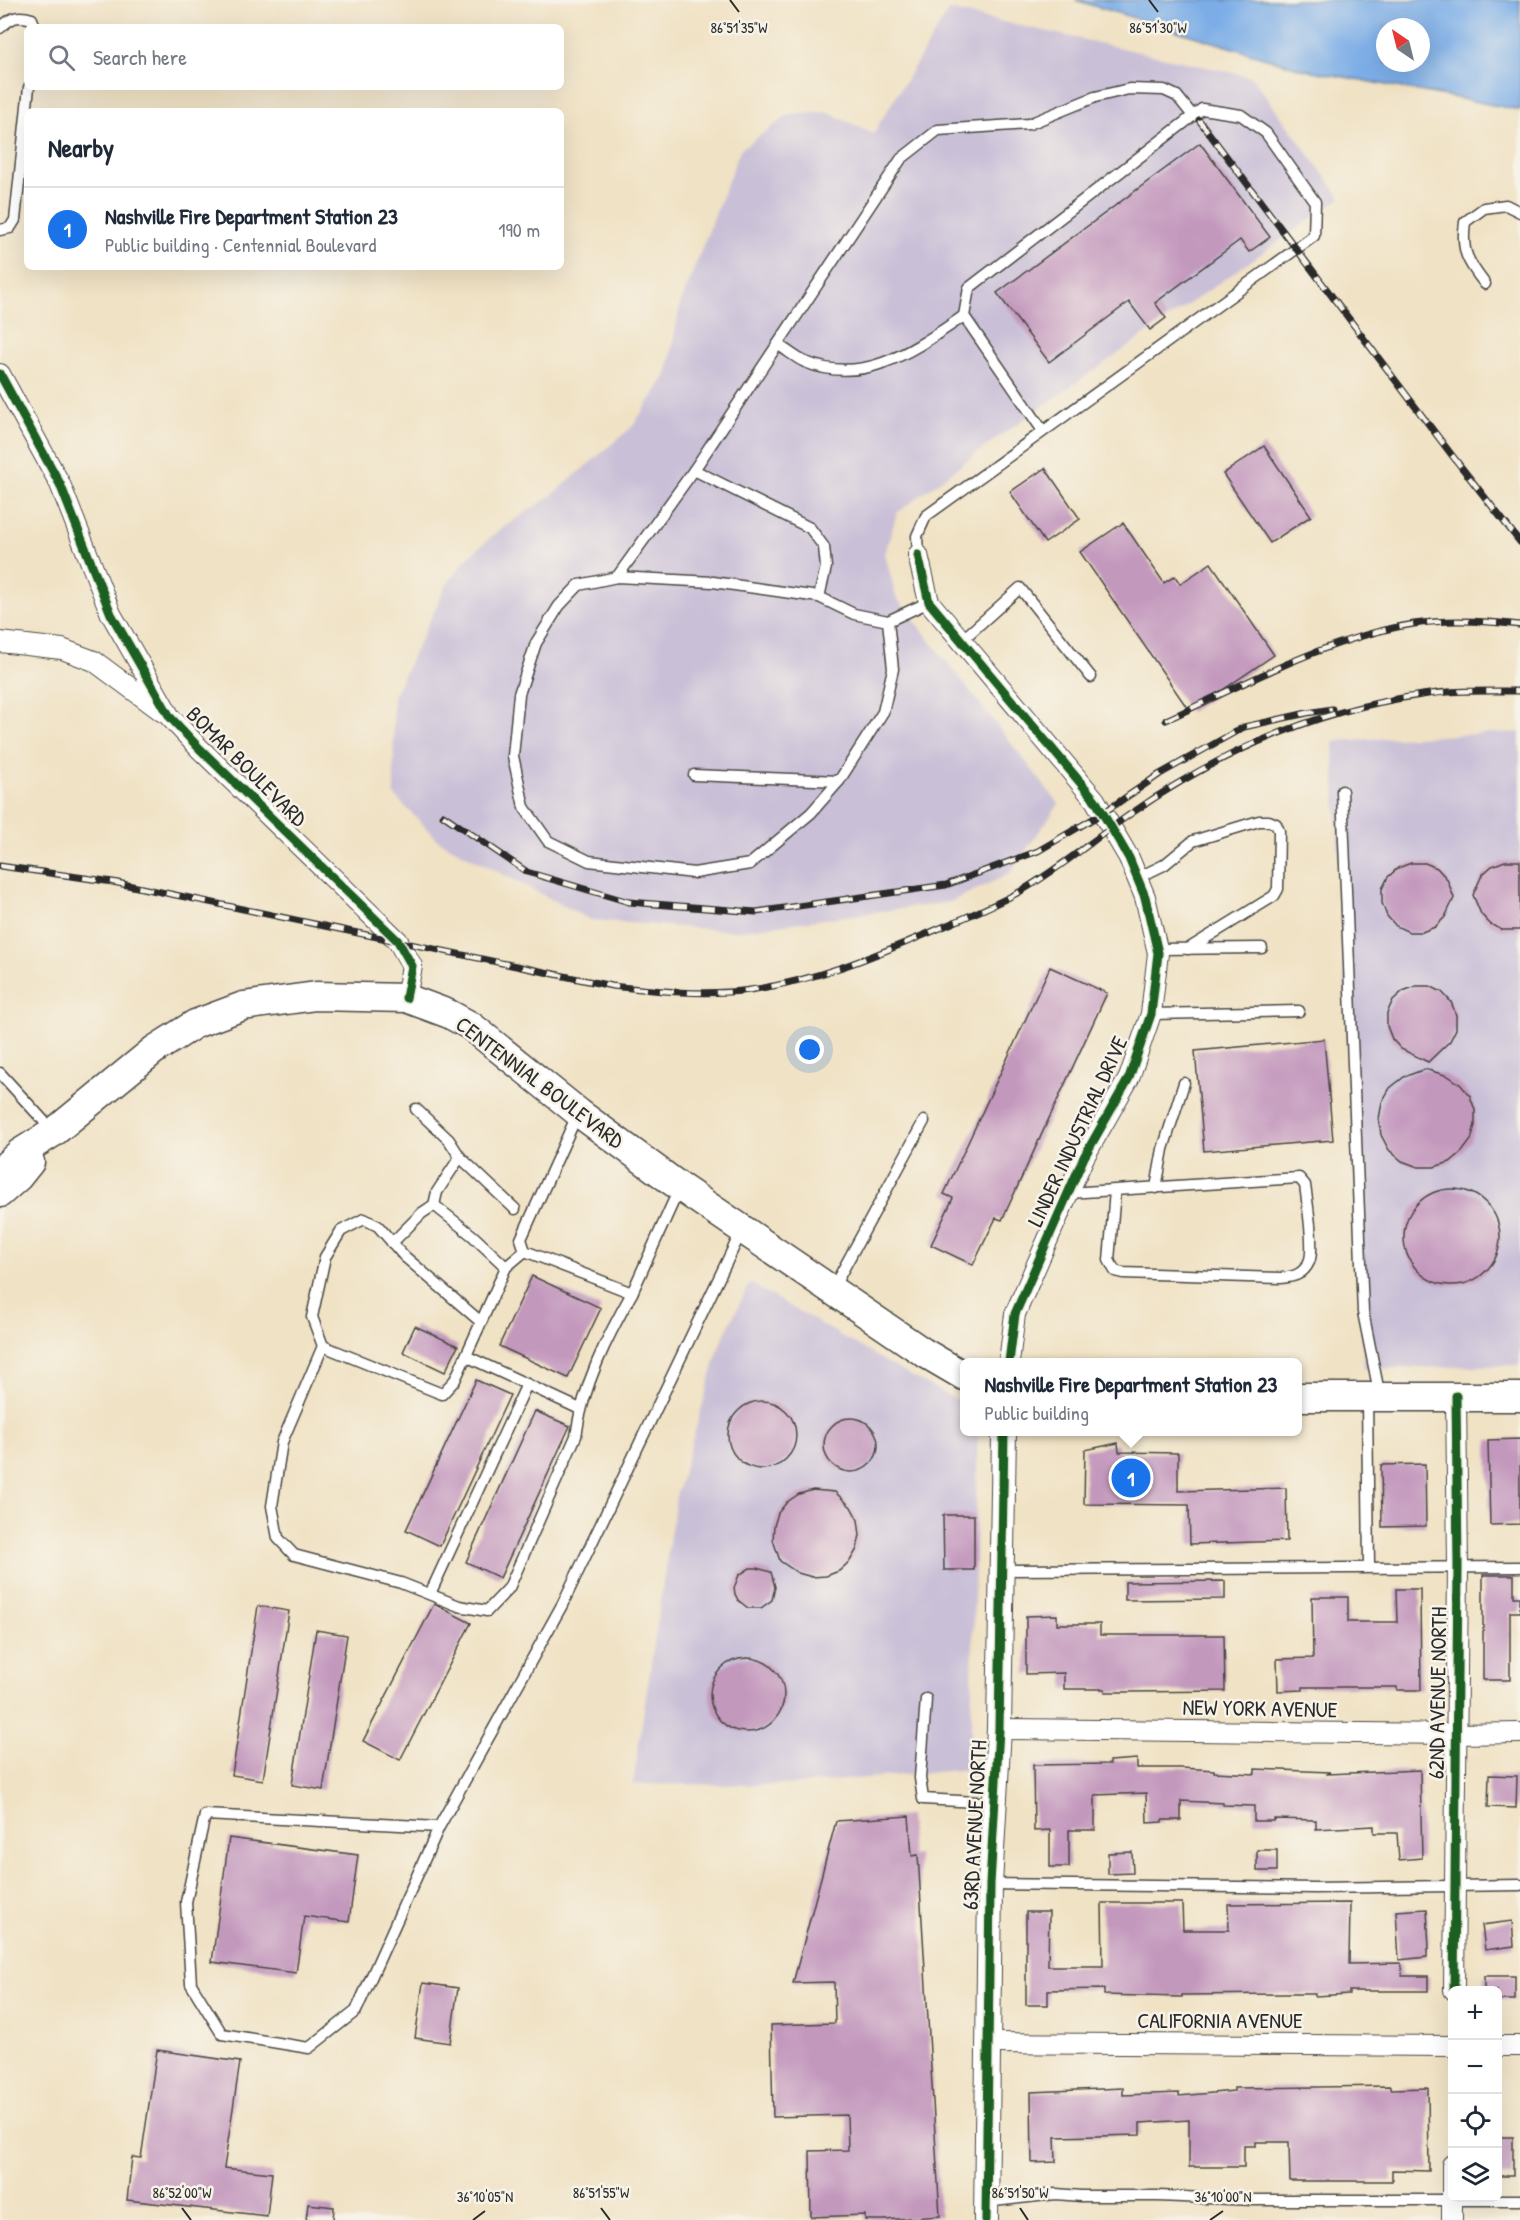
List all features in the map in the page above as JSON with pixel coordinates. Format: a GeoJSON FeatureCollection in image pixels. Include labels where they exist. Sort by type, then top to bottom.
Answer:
{"type":"FeatureCollection","features":[{"type":"Feature","properties":{"kind":"main road","name":"CENTENNIAL BOULEVARD"},"geometry":{"type":"LineString","coordinates":[[0,1171],[20,1153],[54,1132],[154,1050],[195,1024],[243,1006],[316,996],[406,998],[449,1014],[471,1026],[579,1113],[680,1187],[923,1352],[960,1374]]}},
{"type":"Feature","properties":{"kind":"main road","name":"CENTENNIAL BOULEVARD"},"geometry":{"type":"LineString","coordinates":[[0,1193],[18,1177],[54,1132]]}},
{"type":"Feature","properties":{"kind":"main road"},"geometry":{"type":"LineString","coordinates":[[1302,1397],[1520,1397]]}},
{"type":"Feature","properties":{"kind":"street","name":"BOMAR BOULEVARD"},"geometry":{"type":"LineString","coordinates":[[0,374],[60,484],[111,614],[170,717],[398,941],[412,966],[406,998]]}},
{"type":"Feature","properties":{"kind":"street","name":"LINDER INDUSTRIAL DRIVE"},"geometry":{"type":"LineString","coordinates":[[918,555],[928,602],[1095,800],[1129,858],[1145,897],[1157,949],[1151,1014],[1129,1078],[1084,1157],[1015,1314],[1010,1358]]}},
{"type":"Feature","properties":{"kind":"street"},"geometry":{"type":"LineString","coordinates":[[0,642],[62,649],[94,661],[170,717]]}},
{"type":"Feature","properties":{"kind":"street","name":"62ND AVENUE NORTH"},"geometry":{"type":"LineString","coordinates":[[1454,1986],[1458,1566],[1456,1396]]}},
{"type":"Feature","properties":{"kind":"street","name":"63RD AVENUE NORTH"},"geometry":{"type":"LineString","coordinates":[[985,2211],[990,1884],[999,1729],[1004,1436]]}},
{"type":"Feature","properties":{"kind":"street","name":"NEW YORK AVENUE"},"geometry":{"type":"LineString","coordinates":[[999,1729],[1520,1733]]}},
{"type":"Feature","properties":{"kind":"street","name":"CALIFORNIA AVENUE"},"geometry":{"type":"LineString","coordinates":[[988,2043],[1448,2046]]}},
{"type":"Feature","properties":{"kind":"street"},"geometry":{"type":"LineString","coordinates":[[1502,2046],[1520,2046]]}},
{"type":"Feature","properties":{"kind":"street"},"geometry":{"type":"LineString","coordinates":[[1452,2202],[1452,2220]]}},
{"type":"Feature","properties":{"kind":"lane"},"geometry":{"type":"LineString","coordinates":[[0,28],[22,15],[32,19],[34,24]]}},
{"type":"Feature","properties":{"kind":"lane"},"geometry":{"type":"LineString","coordinates":[[617,577],[694,470],[901,159],[938,130],[1029,124],[1095,97],[1129,89],[1164,90],[1177,96],[1193,116]]}},
{"type":"Feature","properties":{"kind":"lane"},"geometry":{"type":"LineString","coordinates":[[27,108],[29,90]]}},
{"type":"Feature","properties":{"kind":"lane"},"geometry":{"type":"LineString","coordinates":[[918,555],[917,536],[926,516],[1314,236],[1315,202],[1266,133],[1241,115],[1202,109],[969,288],[964,316],[1043,431]]}},
{"type":"Feature","properties":{"kind":"lane"},"geometry":{"type":"LineString","coordinates":[[0,230],[10,228],[15,220],[24,134]]}},
{"type":"Feature","properties":{"kind":"lane"},"geometry":{"type":"LineString","coordinates":[[1485,284],[1468,262],[1462,241],[1465,222],[1484,208],[1506,205],[1520,212]]}},
{"type":"Feature","properties":{"kind":"lane"},"geometry":{"type":"LineString","coordinates":[[778,345],[804,362],[834,370],[867,369],[911,352],[964,316]]}},
{"type":"Feature","properties":{"kind":"lane"},"geometry":{"type":"LineString","coordinates":[[694,470],[810,528],[824,547],[826,567],[819,597]]}},
{"type":"Feature","properties":{"kind":"lane"},"geometry":{"type":"LineString","coordinates":[[888,621],[893,669],[883,712],[839,781],[811,813],[750,864],[694,873],[589,861],[548,840],[524,807],[513,756],[519,694],[536,643],[559,606],[579,585],[617,577],[713,582],[819,597],[854,614],[888,621],[928,602]]}},
{"type":"Feature","properties":{"kind":"lane"},"geometry":{"type":"LineString","coordinates":[[961,641],[1020,588],[1091,677]]}},
{"type":"Feature","properties":{"kind":"lane"},"geometry":{"type":"LineString","coordinates":[[694,775],[839,781]]}},
{"type":"Feature","properties":{"kind":"lane"},"geometry":{"type":"LineString","coordinates":[[1342,791],[1363,1312],[1373,1397],[1369,1567]]}},
{"type":"Feature","properties":{"kind":"lane"},"geometry":{"type":"LineString","coordinates":[[1137,878],[1164,864],[1193,841],[1259,821],[1276,824],[1279,831],[1278,889],[1274,896],[1188,949]]}},
{"type":"Feature","properties":{"kind":"lane"},"geometry":{"type":"LineString","coordinates":[[1157,949],[1262,948]]}},
{"type":"Feature","properties":{"kind":"lane"},"geometry":{"type":"LineString","coordinates":[[1151,1014],[1299,1011]]}},
{"type":"Feature","properties":{"kind":"lane"},"geometry":{"type":"LineString","coordinates":[[0,1073],[54,1132]]}},
{"type":"Feature","properties":{"kind":"lane"},"geometry":{"type":"LineString","coordinates":[[1156,1188],[1163,1149],[1184,1083]]}},
{"type":"Feature","properties":{"kind":"lane"},"geometry":{"type":"LineString","coordinates":[[416,1109],[515,1209]]}},
{"type":"Feature","properties":{"kind":"lane"},"geometry":{"type":"LineString","coordinates":[[525,1251],[521,1239],[579,1113]]}},
{"type":"Feature","properties":{"kind":"lane"},"geometry":{"type":"LineString","coordinates":[[832,1291],[924,1121]]}},
{"type":"Feature","properties":{"kind":"lane"},"geometry":{"type":"LineString","coordinates":[[392,1243],[422,1213],[434,1205],[437,1192],[460,1156]]}},
{"type":"Feature","properties":{"kind":"lane"},"geometry":{"type":"LineString","coordinates":[[1069,1193],[1301,1179],[1305,1185],[1311,1258],[1300,1274],[1294,1277],[1123,1273],[1115,1270],[1109,1260],[1115,1191]]}},
{"type":"Feature","properties":{"kind":"lane"},"geometry":{"type":"LineString","coordinates":[[481,1322],[392,1243],[378,1226],[364,1219],[341,1231],[325,1257],[312,1317],[323,1346],[282,1442],[272,1506],[278,1538],[294,1555],[401,1582],[459,1606],[487,1611],[509,1588],[576,1436],[580,1409],[611,1330],[632,1293],[680,1187]]}},
{"type":"Feature","properties":{"kind":"lane"},"geometry":{"type":"LineString","coordinates":[[434,1205],[473,1236],[506,1267]]}},
{"type":"Feature","properties":{"kind":"lane"},"geometry":{"type":"LineString","coordinates":[[439,1827],[205,1815],[186,1902],[191,1984],[222,2034],[309,2048],[356,2011],[439,1827],[562,1605],[742,1229]]}},
{"type":"Feature","properties":{"kind":"lane"},"geometry":{"type":"LineString","coordinates":[[323,1346],[442,1394],[455,1380],[506,1267],[525,1251]]}},
{"type":"Feature","properties":{"kind":"lane"},"geometry":{"type":"LineString","coordinates":[[525,1251],[632,1293]]}},
{"type":"Feature","properties":{"kind":"lane"},"geometry":{"type":"LineString","coordinates":[[466,1356],[580,1409]]}},
{"type":"Feature","properties":{"kind":"lane"},"geometry":{"type":"LineString","coordinates":[[430,1594],[527,1384]]}},
{"type":"Feature","properties":{"kind":"lane"},"geometry":{"type":"LineString","coordinates":[[1002,1570],[1520,1567]]}},
{"type":"Feature","properties":{"kind":"lane"},"geometry":{"type":"LineString","coordinates":[[926,1699],[920,1778],[923,1799],[994,1803]]}},
{"type":"Feature","properties":{"kind":"lane"},"geometry":{"type":"LineString","coordinates":[[990,1884],[1315,1888],[1520,1885]]}},
{"type":"Feature","properties":{"kind":"lane"},"geometry":{"type":"LineString","coordinates":[[985,2211],[1056,2194],[1254,2200],[1448,2199]]}},
{"type":"Feature","properties":{"kind":"lane"},"geometry":{"type":"LineString","coordinates":[[1502,2200],[1520,2200]]}},
{"type":"Feature","properties":{"kind":"shaded area"},"geometry":{"type":"Polygon","coordinates":[[[949,10],[1252,77],[1341,198],[993,441],[897,513],[885,554],[896,597],[1059,804],[1009,874],[950,902],[734,931],[591,920],[439,841],[394,795],[393,697],[446,586],[466,559],[498,531],[552,495],[632,427],[667,375],[680,305],[740,150],[789,115],[827,112],[873,134],[949,10]]]}},
{"type":"Feature","properties":{"kind":"shaded area"},"geometry":{"type":"Polygon","coordinates":[[[1520,732],[1520,1365],[1364,1369],[1333,741],[1520,732]]]}},
{"type":"Feature","properties":{"kind":"shaded area"},"geometry":{"type":"Polygon","coordinates":[[[750,1283],[900,1370],[960,1402],[960,1436],[978,1436],[970,1769],[788,1785],[633,1784],[676,1497],[720,1344],[750,1283]]]}},
{"type":"Feature","properties":{"kind":"water"},"geometry":{"type":"Polygon","coordinates":[[[1075,0],[1520,0],[1520,110],[1302,69],[1075,0]]]}},
{"type":"Feature","properties":{"kind":"building"},"geometry":{"type":"Polygon","coordinates":[[[1200,143],[1270,237],[1249,252],[1240,240],[1155,303],[1166,318],[1150,330],[1129,302],[1049,362],[997,293],[1200,143]]]}},
{"type":"Feature","properties":{"kind":"building"},"geometry":{"type":"Polygon","coordinates":[[[1264,446],[1311,516],[1270,543],[1223,474],[1264,446]]]}},
{"type":"Feature","properties":{"kind":"building"},"geometry":{"type":"Polygon","coordinates":[[[1045,468],[1080,519],[1045,543],[1010,492],[1045,468]]]}},
{"type":"Feature","properties":{"kind":"building"},"geometry":{"type":"Polygon","coordinates":[[[1123,523],[1164,583],[1175,576],[1180,584],[1211,563],[1274,655],[1190,712],[1080,552],[1123,523]]]}},
{"type":"Feature","properties":{"kind":"building"},"geometry":{"type":"Polygon","coordinates":[[[1505,861],[1520,861],[1520,930],[1502,930],[1490,924],[1481,914],[1473,895],[1482,875],[1492,866],[1505,861]]]}},
{"type":"Feature","properties":{"kind":"building"},"geometry":{"type":"Polygon","coordinates":[[[1411,863],[1425,863],[1437,868],[1447,879],[1454,898],[1445,917],[1435,927],[1422,932],[1409,932],[1396,926],[1387,916],[1382,903],[1382,889],[1388,877],[1398,868],[1411,863]]]}},
{"type":"Feature","properties":{"kind":"building"},"geometry":{"type":"Polygon","coordinates":[[[1050,967],[1107,993],[1002,1220],[996,1218],[973,1265],[931,1245],[953,1198],[944,1194],[1050,967]]]}},
{"type":"Feature","properties":{"kind":"building"},"geometry":{"type":"Polygon","coordinates":[[[1416,986],[1430,986],[1442,992],[1451,1002],[1456,1015],[1456,1029],[1450,1041],[1428,1062],[1401,1049],[1392,1039],[1387,1026],[1387,1013],[1393,1000],[1403,991],[1416,986]]]}},
{"type":"Feature","properties":{"kind":"building"},"geometry":{"type":"Polygon","coordinates":[[[1324,1039],[1333,1140],[1204,1151],[1195,1051],[1324,1039]]]}},
{"type":"Feature","properties":{"kind":"building"},"geometry":{"type":"Polygon","coordinates":[[[1425,1069],[1448,1076],[1460,1084],[1470,1096],[1475,1110],[1475,1125],[1471,1140],[1450,1162],[1434,1167],[1418,1167],[1402,1161],[1389,1150],[1381,1135],[1379,1119],[1382,1102],[1390,1088],[1404,1077],[1425,1069]]]}},
{"type":"Feature","properties":{"kind":"building"},"geometry":{"type":"Polygon","coordinates":[[[1452,1189],[1470,1193],[1486,1203],[1496,1219],[1500,1237],[1496,1255],[1486,1271],[1470,1281],[1452,1285],[1434,1281],[1418,1271],[1408,1255],[1404,1237],[1408,1219],[1418,1203],[1434,1193],[1452,1189]]]}},
{"type":"Feature","properties":{"kind":"building"},"geometry":{"type":"Polygon","coordinates":[[[532,1276],[601,1308],[568,1378],[499,1346],[532,1276]]]}},
{"type":"Feature","properties":{"kind":"building"},"geometry":{"type":"Polygon","coordinates":[[[415,1326],[458,1346],[445,1372],[403,1352],[415,1326]]]}},
{"type":"Feature","properties":{"kind":"building"},"geometry":{"type":"Polygon","coordinates":[[[476,1380],[510,1395],[440,1546],[406,1530],[476,1380]]]}},
{"type":"Feature","properties":{"kind":"building"},"geometry":{"type":"Polygon","coordinates":[[[762,1401],[775,1404],[786,1411],[793,1422],[796,1435],[793,1448],[786,1459],[775,1466],[762,1469],[749,1466],[738,1459],[731,1448],[728,1435],[731,1422],[738,1411],[749,1404],[762,1401]]]}},
{"type":"Feature","properties":{"kind":"building"},"geometry":{"type":"Polygon","coordinates":[[[535,1411],[570,1426],[500,1578],[466,1562],[535,1411]]]}},
{"type":"Feature","properties":{"kind":"building"},"geometry":{"type":"Polygon","coordinates":[[[846,1418],[856,1418],[866,1422],[874,1430],[878,1445],[874,1460],[866,1468],[856,1472],[846,1472],[836,1468],[828,1460],[824,1450],[824,1440],[828,1430],[836,1422],[846,1418]]]}},
{"type":"Feature","properties":{"kind":"building"},"geometry":{"type":"Polygon","coordinates":[[[1520,1439],[1520,1524],[1490,1525],[1488,1440],[1520,1439]]]}},
{"type":"Feature","properties":{"kind":"building"},"geometry":{"type":"Polygon","coordinates":[[[1118,1443],[1119,1452],[1178,1453],[1178,1491],[1286,1488],[1287,1541],[1190,1544],[1189,1505],[1084,1504],[1085,1450],[1118,1443]]]}},
{"type":"Feature","properties":{"kind":"building"},"geometry":{"type":"Polygon","coordinates":[[[1425,1464],[1426,1526],[1382,1527],[1381,1465],[1425,1464]]]}},
{"type":"Feature","properties":{"kind":"building"},"geometry":{"type":"Polygon","coordinates":[[[813,1490],[835,1492],[851,1507],[858,1520],[860,1535],[857,1549],[850,1561],[839,1571],[826,1576],[812,1577],[798,1573],[780,1561],[773,1540],[778,1513],[787,1502],[799,1494],[813,1490]]]}},
{"type":"Feature","properties":{"kind":"building"},"geometry":{"type":"Polygon","coordinates":[[[943,1515],[974,1515],[974,1570],[944,1570],[943,1515]]]}},
{"type":"Feature","properties":{"kind":"building"},"geometry":{"type":"Polygon","coordinates":[[[750,1568],[771,1572],[775,1587],[772,1600],[761,1608],[748,1608],[738,1600],[735,1594],[734,1588],[739,1575],[750,1568]]]}},
{"type":"Feature","properties":{"kind":"building"},"geometry":{"type":"Polygon","coordinates":[[[1483,1575],[1514,1575],[1514,1597],[1520,1597],[1520,1612],[1510,1612],[1510,1680],[1483,1680],[1483,1575]]]}},
{"type":"Feature","properties":{"kind":"building"},"geometry":{"type":"Polygon","coordinates":[[[1225,1581],[1225,1599],[1125,1600],[1125,1582],[1225,1581]]]}},
{"type":"Feature","properties":{"kind":"building"},"geometry":{"type":"Polygon","coordinates":[[[1396,1589],[1420,1589],[1421,1690],[1397,1690],[1397,1687],[1303,1687],[1303,1690],[1278,1691],[1277,1659],[1313,1658],[1312,1597],[1348,1597],[1348,1622],[1397,1622],[1396,1589]]]}},
{"type":"Feature","properties":{"kind":"building"},"geometry":{"type":"Polygon","coordinates":[[[434,1604],[471,1623],[400,1760],[363,1741],[434,1604]]]}},
{"type":"Feature","properties":{"kind":"building"},"geometry":{"type":"Polygon","coordinates":[[[258,1606],[289,1611],[263,1780],[232,1775],[258,1606]]]}},
{"type":"Feature","properties":{"kind":"building"},"geometry":{"type":"Polygon","coordinates":[[[1057,1615],[1057,1624],[1100,1624],[1100,1635],[1224,1635],[1225,1691],[1105,1692],[1105,1689],[1064,1689],[1064,1673],[1026,1674],[1026,1616],[1057,1615]]]}},
{"type":"Feature","properties":{"kind":"building"},"geometry":{"type":"Polygon","coordinates":[[[316,1630],[347,1635],[323,1790],[292,1785],[316,1630]]]}},
{"type":"Feature","properties":{"kind":"building"},"geometry":{"type":"Polygon","coordinates":[[[747,1658],[768,1664],[778,1674],[784,1695],[778,1716],[768,1726],[747,1732],[726,1726],[716,1716],[710,1695],[716,1674],[726,1664],[747,1658]]]}},
{"type":"Feature","properties":{"kind":"building"},"geometry":{"type":"Polygon","coordinates":[[[1137,1759],[1137,1768],[1181,1768],[1255,1774],[1255,1769],[1330,1772],[1326,1774],[1420,1770],[1422,1858],[1399,1860],[1397,1833],[1374,1833],[1374,1826],[1316,1829],[1316,1820],[1254,1821],[1254,1806],[1181,1801],[1181,1820],[1147,1823],[1146,1793],[1095,1795],[1095,1830],[1069,1830],[1069,1867],[1050,1867],[1050,1830],[1034,1831],[1033,1765],[1110,1764],[1110,1761],[1137,1759]]]}},
{"type":"Feature","properties":{"kind":"building"},"geometry":{"type":"Polygon","coordinates":[[[1489,1775],[1517,1776],[1516,1808],[1488,1807],[1489,1775]]]}},
{"type":"Feature","properties":{"kind":"building"},"geometry":{"type":"Polygon","coordinates":[[[909,1816],[912,1856],[918,1855],[940,2216],[884,2220],[865,2220],[865,2215],[811,2217],[810,2151],[848,2150],[847,2115],[773,2117],[771,2025],[835,2023],[834,1982],[793,1983],[836,1821],[909,1816]]]}},
{"type":"Feature","properties":{"kind":"building"},"geometry":{"type":"Polygon","coordinates":[[[229,1838],[358,1855],[349,1922],[304,1916],[296,1973],[212,1962],[229,1838]]]}},
{"type":"Feature","properties":{"kind":"building"},"geometry":{"type":"Polygon","coordinates":[[[1257,1850],[1277,1850],[1277,1871],[1257,1871],[1257,1850]]]}},
{"type":"Feature","properties":{"kind":"building"},"geometry":{"type":"Polygon","coordinates":[[[1132,1852],[1133,1873],[1108,1874],[1108,1853],[1132,1852]]]}},
{"type":"Feature","properties":{"kind":"building"},"geometry":{"type":"Polygon","coordinates":[[[1102,1903],[1182,1903],[1183,1930],[1229,1930],[1228,1904],[1350,1903],[1349,1964],[1401,1963],[1402,1976],[1428,1976],[1428,1991],[1349,1991],[1349,1994],[1315,1996],[1315,1994],[1285,1994],[1182,1995],[1182,1997],[1104,1995],[1104,1989],[1048,1990],[1048,2005],[1026,2005],[1026,1912],[1049,1912],[1048,1966],[1103,1966],[1102,1903]]]}},
{"type":"Feature","properties":{"kind":"building"},"geometry":{"type":"Polygon","coordinates":[[[1427,1909],[1429,1949],[1427,1949],[1427,1957],[1399,1960],[1396,1911],[1427,1909]]]}},
{"type":"Feature","properties":{"kind":"building"},"geometry":{"type":"Polygon","coordinates":[[[1512,1921],[1514,1946],[1485,1950],[1482,1925],[1512,1921]]]}},
{"type":"Feature","properties":{"kind":"building"},"geometry":{"type":"Polygon","coordinates":[[[1484,1976],[1515,1976],[1515,2000],[1502,2000],[1502,1986],[1484,1986],[1484,1976]]]}},
{"type":"Feature","properties":{"kind":"building"},"geometry":{"type":"Polygon","coordinates":[[[423,1983],[458,1988],[450,2043],[415,2038],[423,1983]]]}},
{"type":"Feature","properties":{"kind":"building"},"geometry":{"type":"Polygon","coordinates":[[[157,2050],[240,2062],[224,2168],[272,2173],[267,2216],[127,2200],[132,2157],[141,2158],[157,2050]]]}},
{"type":"Feature","properties":{"kind":"building"},"geometry":{"type":"Polygon","coordinates":[[[1391,2086],[1391,2089],[1428,2088],[1429,2171],[1392,2170],[1392,2181],[1290,2181],[1289,2142],[1256,2142],[1256,2146],[1244,2146],[1244,2167],[1189,2167],[1189,2120],[1140,2123],[1140,2135],[1055,2137],[1056,2162],[1032,2163],[1031,2092],[1123,2088],[1123,2095],[1179,2093],[1179,2096],[1234,2091],[1234,2088],[1391,2086]]]}},
{"type":"Feature","properties":{"kind":"building"},"geometry":{"type":"Polygon","coordinates":[[[1502,2137],[1513,2137],[1513,2176],[1502,2176],[1502,2137]]]}},
{"type":"Feature","properties":{"kind":"building"},"geometry":{"type":"Polygon","coordinates":[[[308,2204],[334,2207],[333,2220],[306,2220],[308,2204]]]}},
{"type":"Feature","properties":{"kind":"railway"},"geometry":{"type":"LineString","coordinates":[[1199,120],[1520,542]]}},
{"type":"Feature","properties":{"kind":"railway"},"geometry":{"type":"LineString","coordinates":[[1166,720],[1256,677],[1318,651],[1382,631],[1441,621],[1520,625]]}},
{"type":"Feature","properties":{"kind":"railway"},"geometry":{"type":"LineString","coordinates":[[0,866],[113,882],[612,986],[698,993],[733,992],[797,981],[842,967],[976,913],[1021,891],[1129,815],[1197,772],[1268,737],[1343,711],[1382,702],[1446,692],[1520,691]]}},
{"type":"Feature","properties":{"kind":"railway"},"geometry":{"type":"LineString","coordinates":[[443,815],[527,872],[629,902],[756,912],[946,885],[1038,851],[1103,813],[1160,774],[1244,727],[1332,709]]}},
{"type":"Feature","properties":{"kind":"cycle path"},"geometry":{"type":"LineString","coordinates":[[0,374],[60,484],[111,614],[170,717],[398,941],[412,966],[406,998]]}},
{"type":"Feature","properties":{"kind":"cycle path"},"geometry":{"type":"LineString","coordinates":[[918,555],[929,602],[1095,800],[1129,858],[1145,897],[1158,953],[1151,1014],[1129,1078],[1084,1157],[1015,1314],[1010,1358]]}},
{"type":"Feature","properties":{"kind":"cycle path"},"geometry":{"type":"LineString","coordinates":[[1454,1986],[1458,1566],[1456,1396]]}},
{"type":"Feature","properties":{"kind":"cycle path"},"geometry":{"type":"LineString","coordinates":[[986,2220],[990,1884],[999,1729],[1004,1436]]}},
{"type":"Feature","properties":{"kind":"place","name":"Nashville Fire Department Station 23"},"geometry":{"type":"Point","coordinates":[1131,1478]}}]}
